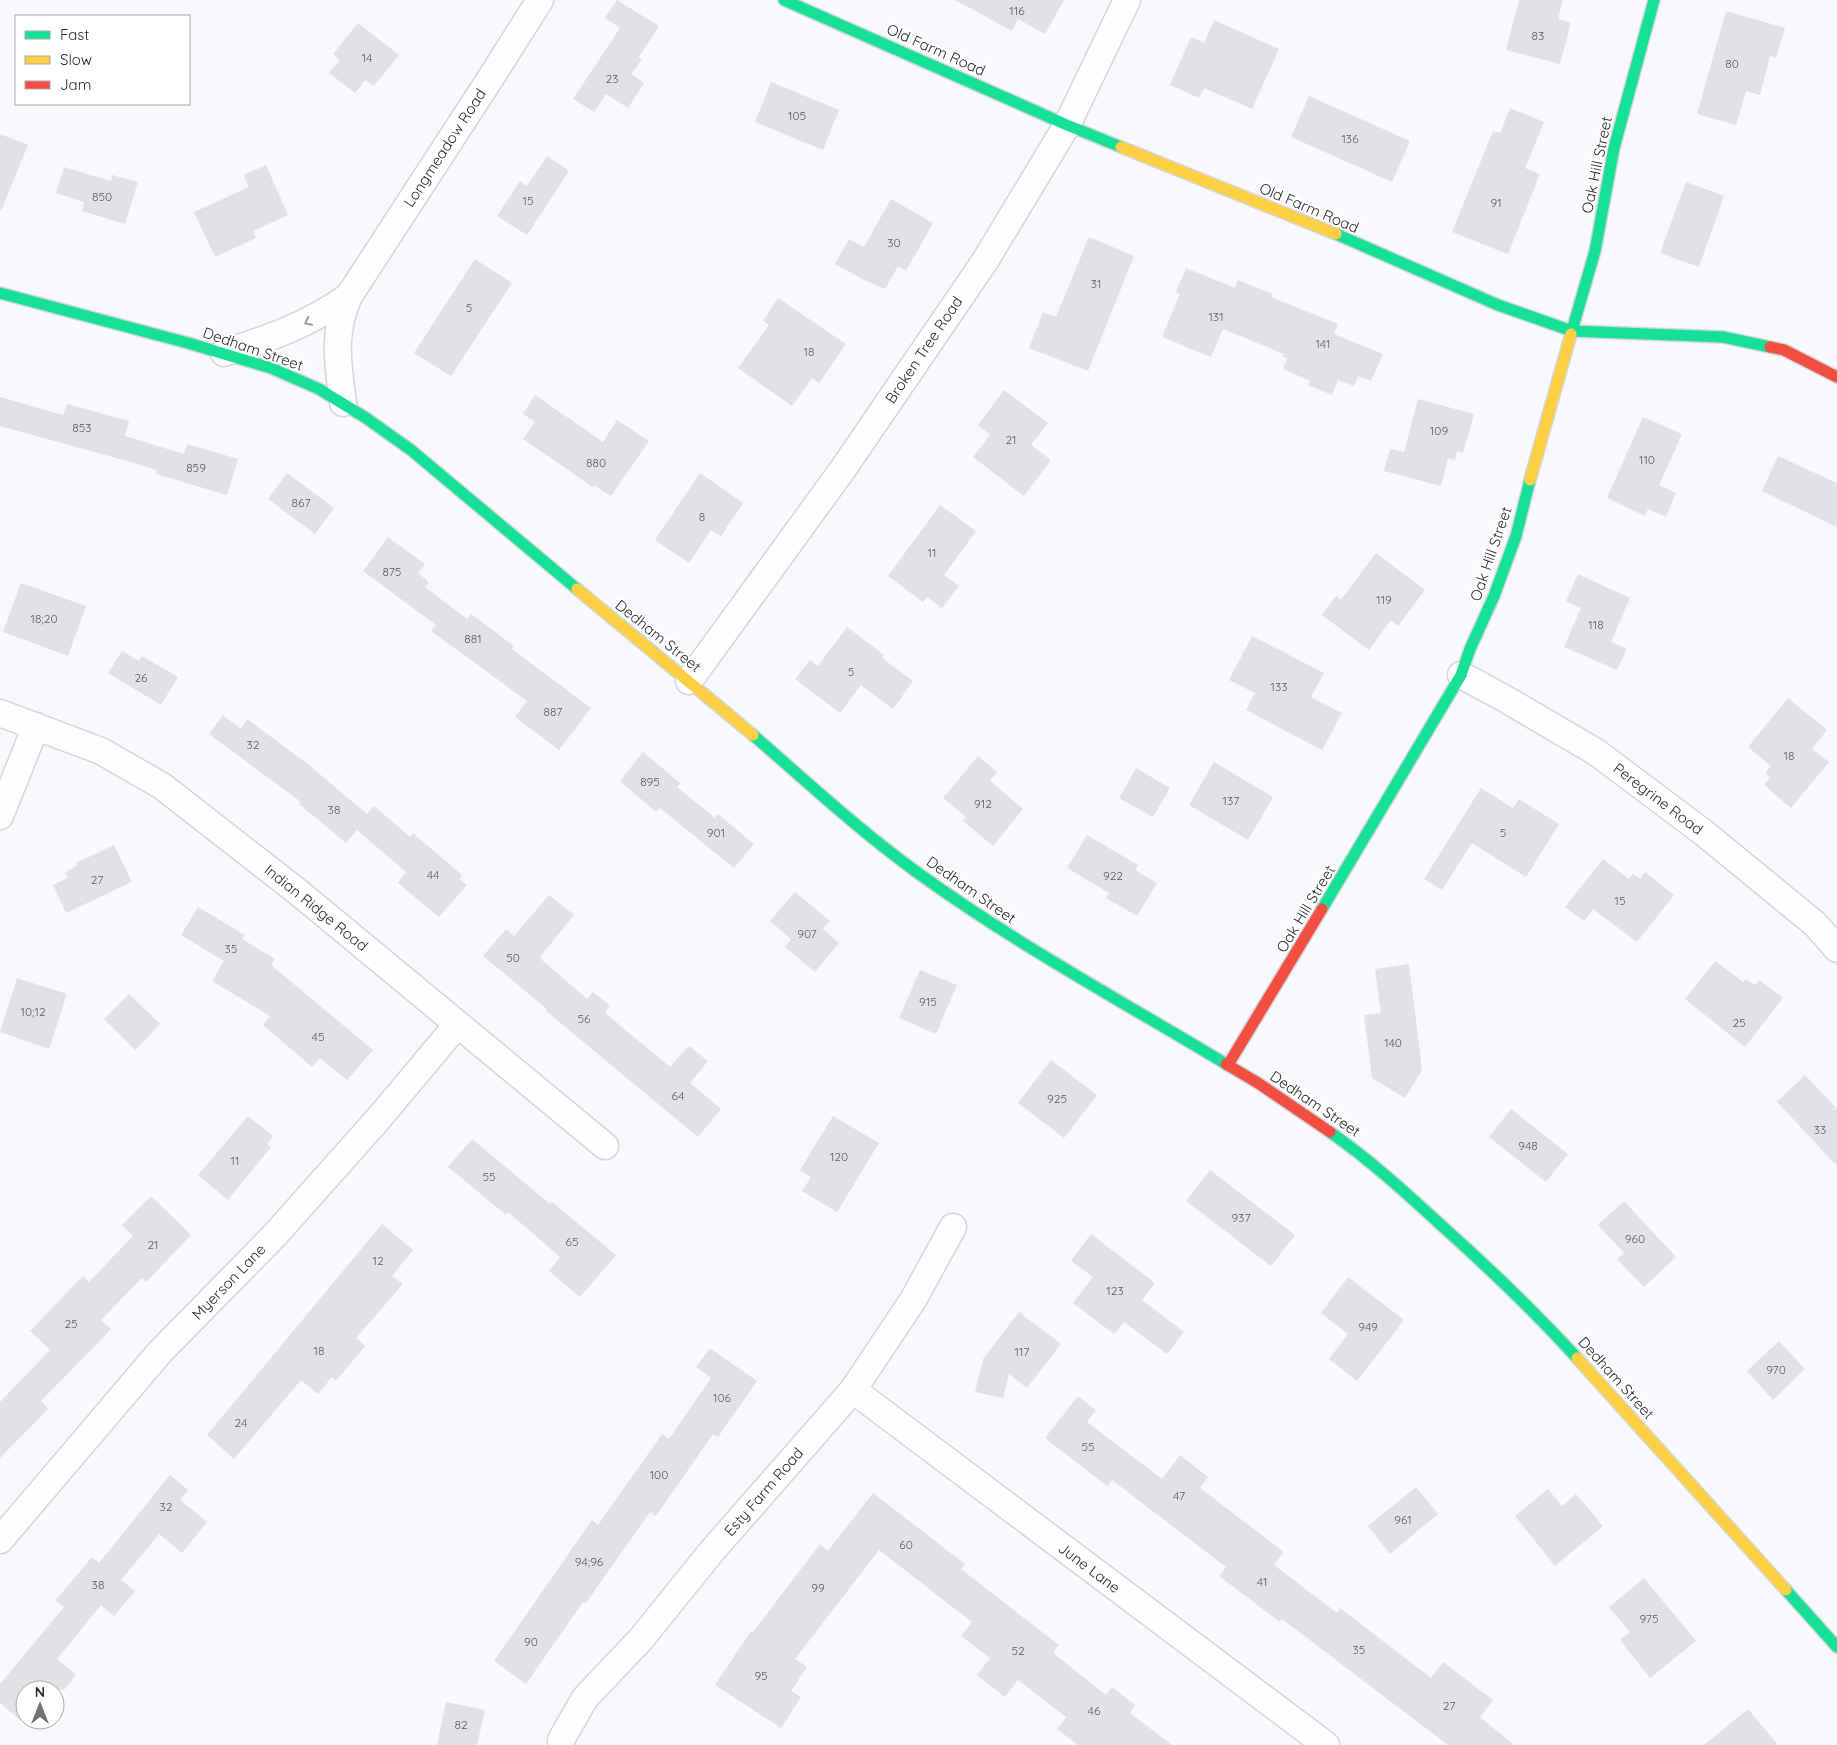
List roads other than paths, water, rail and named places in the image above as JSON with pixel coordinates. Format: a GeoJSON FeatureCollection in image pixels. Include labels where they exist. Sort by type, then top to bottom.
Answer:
{"type":"FeatureCollection","features":[{"type":"Feature","properties":{"kind":"street","name":"Longmeadow Road"},"geometry":{"type":"LineString","coordinates":[[343,403],[336,347],[340,318],[349,296],[540,0]]}},
{"type":"Feature","properties":{"kind":"street","name":"Old Farm Road"},"geometry":{"type":"LineString","coordinates":[[784,0],[1067,125],[1305,222],[1498,305],[1572,331],[1723,337],[1784,350],[1837,377]]}},
{"type":"Feature","properties":{"kind":"street","name":"Broken Tree Road"},"geometry":{"type":"LineString","coordinates":[[689,681],[843,469],[985,261],[1067,125],[1128,0]]}},
{"type":"Feature","properties":{"kind":"street","name":"Oak Hill Street"},"geometry":{"type":"LineString","coordinates":[[1228,1065],[1378,818],[1461,675],[1470,649],[1494,596],[1516,536],[1538,444],[1595,251],[1614,148],[1654,0]]}},
{"type":"Feature","properties":{"kind":"street","name":"Dedham Street"},"geometry":{"type":"LineString","coordinates":[[0,294],[224,353],[271,368],[319,389],[343,403],[434,468],[858,825],[956,900],[1044,956],[1228,1065],[1288,1103],[1356,1150],[1429,1212],[1499,1277],[1592,1372],[1837,1647]]}},
{"type":"Feature","properties":{"kind":"street","name":"Longmeadow Road"},"geometry":{"type":"LineString","coordinates":[[224,353],[302,325],[349,296]]}},
{"type":"Feature","properties":{"kind":"street","name":"Peregrine Road"},"geometry":{"type":"LineString","coordinates":[[1461,675],[1596,752],[1704,833],[1815,924],[1837,949]]}},
{"type":"Feature","properties":{"kind":"street","name":"Indian Ridge Road"},"geometry":{"type":"LineString","coordinates":[[0,713],[102,751],[162,786],[298,892],[605,1146]]}},
{"type":"Feature","properties":{"kind":"street"},"geometry":{"type":"LineString","coordinates":[[0,816],[36,726]]}},
{"type":"Feature","properties":{"kind":"street","name":"Myerson Lane"},"geometry":{"type":"LineString","coordinates":[[0,1540],[160,1352],[274,1236],[380,1118],[457,1025]]}},
{"type":"Feature","properties":{"kind":"street","name":"Esty Farm Road"},"geometry":{"type":"LineString","coordinates":[[561,1745],[561,1740],[584,1698],[641,1639],[712,1551],[853,1390],[913,1300],[953,1227]]}},
{"type":"Feature","properties":{"kind":"street","name":"June Lane"},"geometry":{"type":"LineString","coordinates":[[853,1390],[1326,1745]]}}]}
